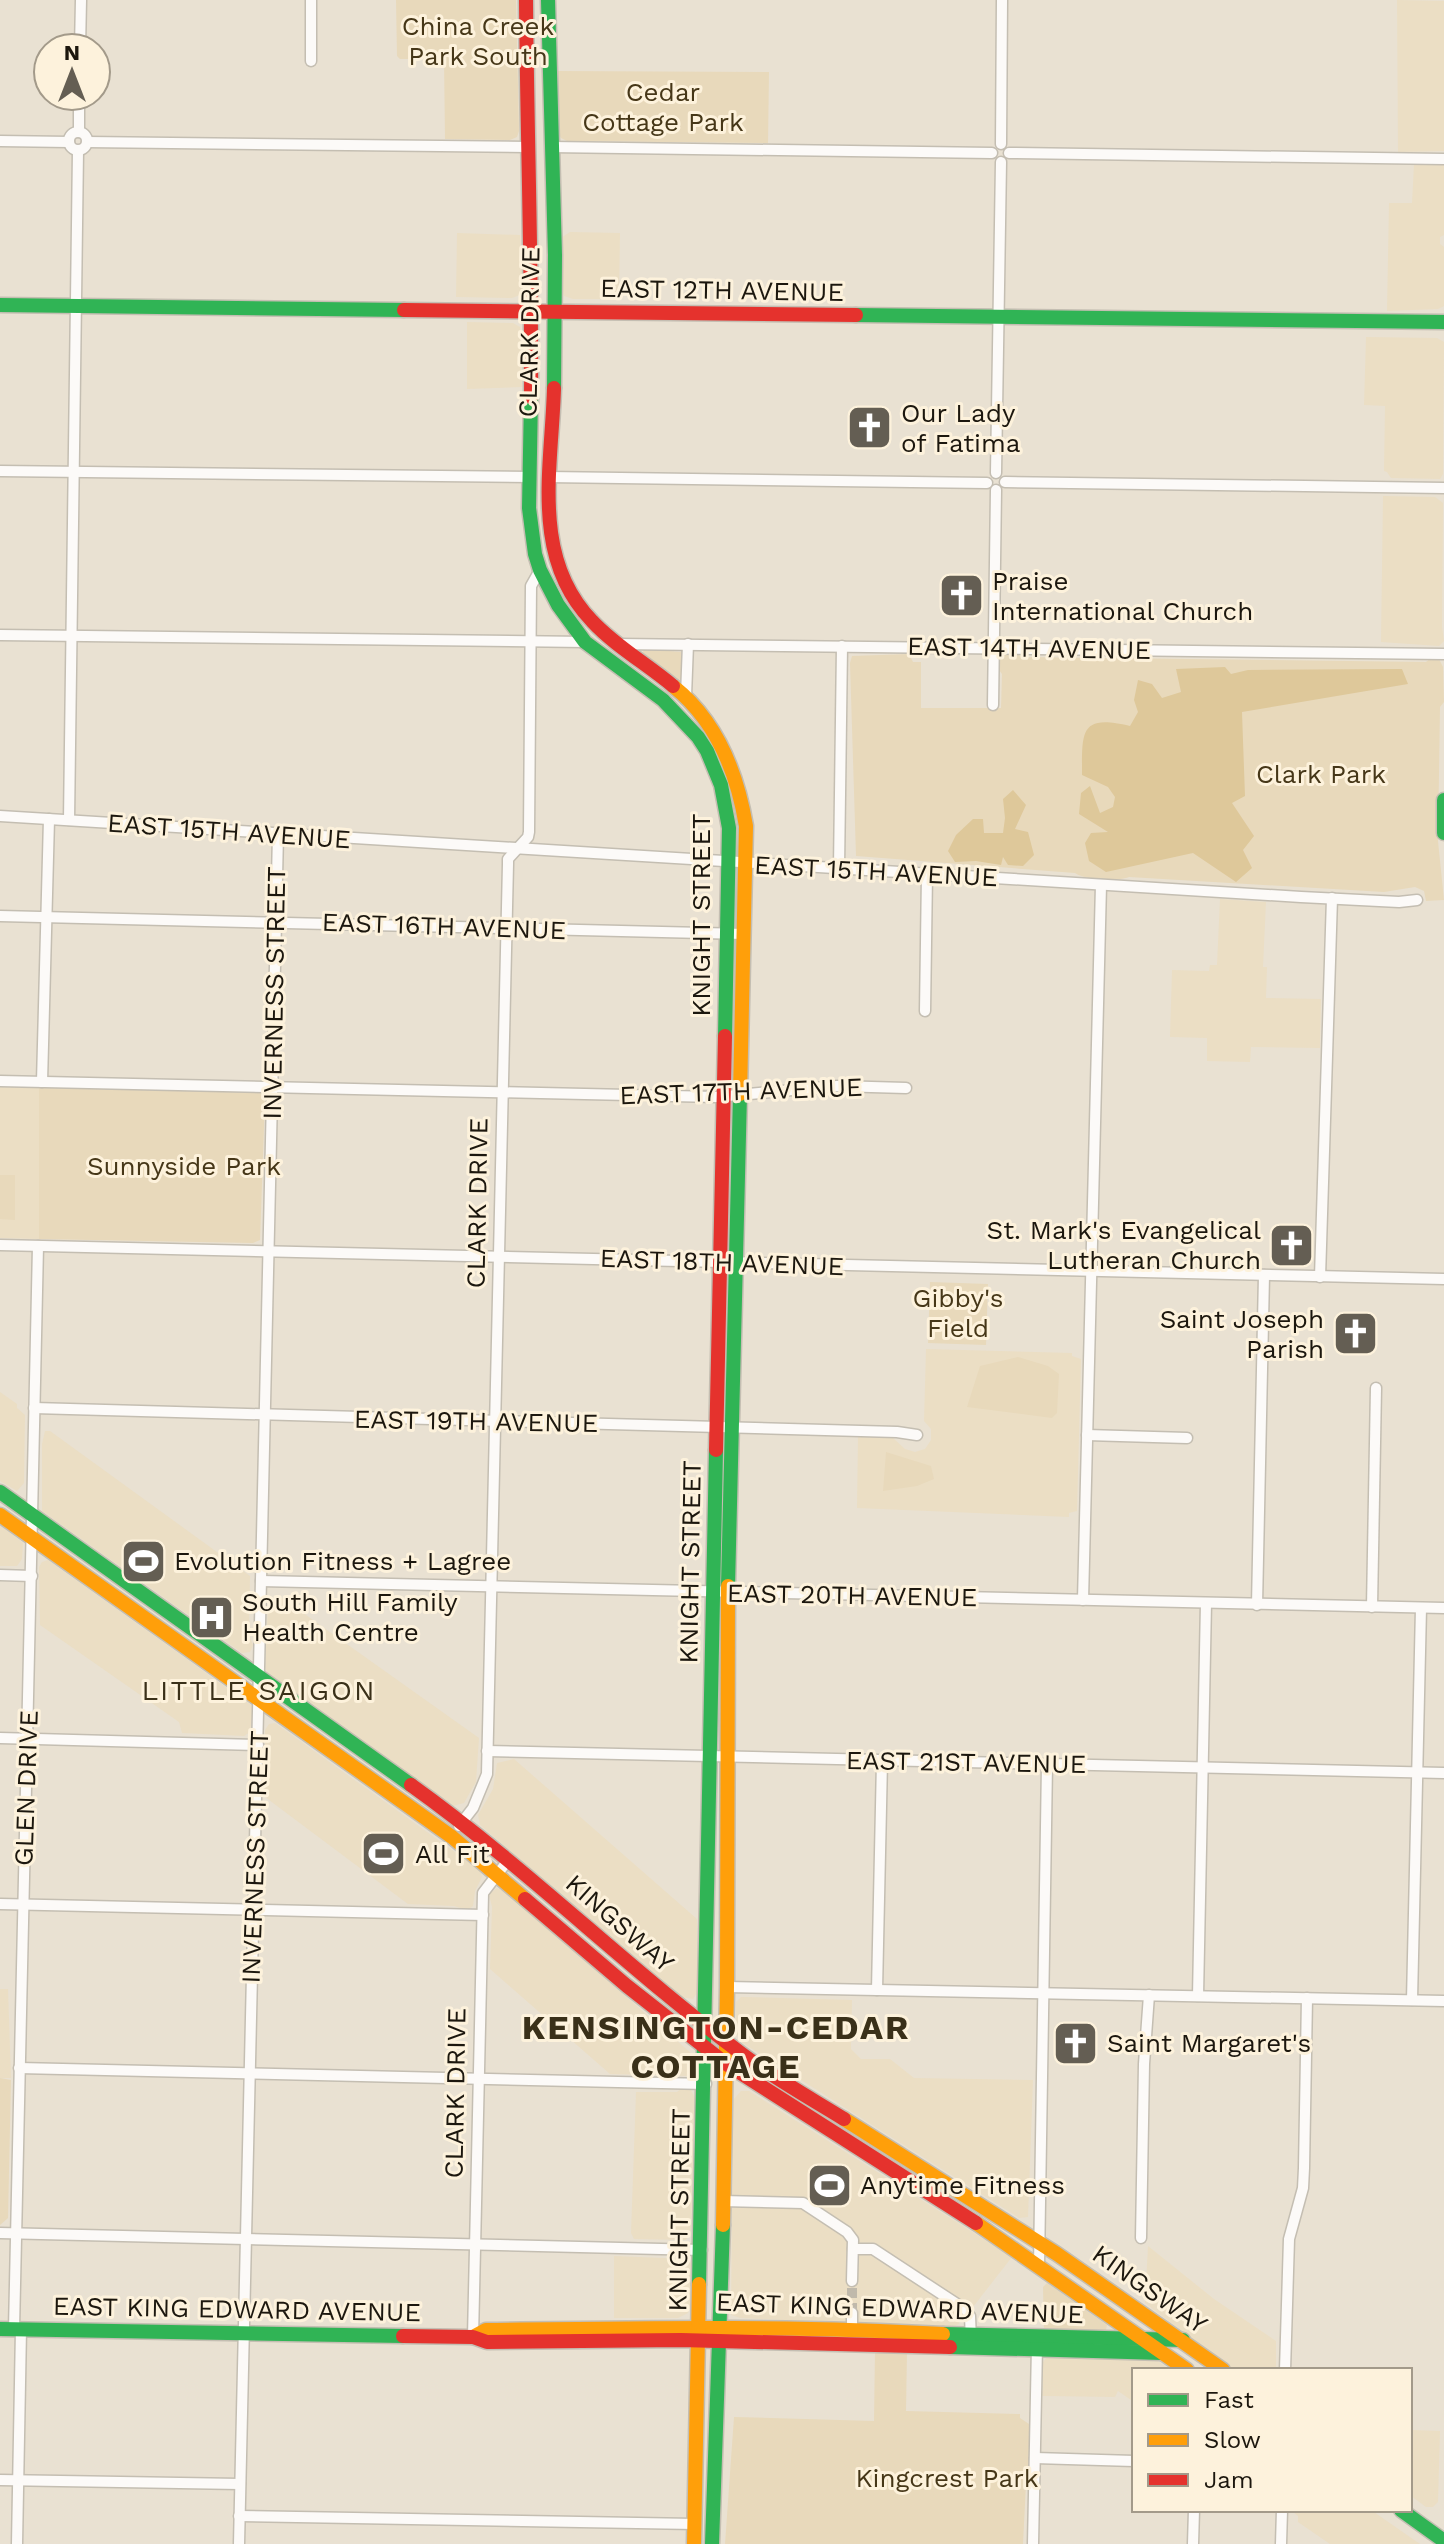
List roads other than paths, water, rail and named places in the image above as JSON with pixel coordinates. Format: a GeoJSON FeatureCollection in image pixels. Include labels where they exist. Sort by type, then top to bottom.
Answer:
{"type":"FeatureCollection","features":[{"type":"Feature","properties":{"kind":"main road","name":"CLARK DRIVE"},"geometry":{"type":"LineString","coordinates":[[526,0],[532,312],[530,525],[540,570],[558,605],[585,642]]}},
{"type":"Feature","properties":{"kind":"main road","name":"CLARK DRIVE"},"geometry":{"type":"LineString","coordinates":[[548,0],[555,312],[548,520],[562,577],[593,625],[614,644]]}},
{"type":"Feature","properties":{"kind":"main road","name":"EAST 12TH AVENUE"},"geometry":{"type":"LineString","coordinates":[[0,305],[1444,322]]}},
{"type":"Feature","properties":{"kind":"main road","name":"KNIGHT STREET"},"geometry":{"type":"LineString","coordinates":[[585,642],[663,700],[698,737],[721,785],[727,808],[731,1095],[729,1263],[694,2544]]}},
{"type":"Feature","properties":{"kind":"main road","name":"KNIGHT STREET"},"geometry":{"type":"LineString","coordinates":[[614,644],[663,676],[686,696],[716,735],[735,775],[744,806],[744,934],[731,1095]]}},
{"type":"Feature","properties":{"kind":"main road"},"geometry":{"type":"LineString","coordinates":[[1444,800],[1444,833]]}},
{"type":"Feature","properties":{"kind":"main road","name":"KINGSWAY"},"geometry":{"type":"LineString","coordinates":[[0,1492],[462,1822],[638,1972],[744,2056],[1039,2242],[1220,2368]]}},
{"type":"Feature","properties":{"kind":"main road","name":"KINGSWAY"},"geometry":{"type":"LineString","coordinates":[[0,1515],[452,1837],[706,2050],[1039,2265],[1184,2368]]}},
{"type":"Feature","properties":{"kind":"main road","name":"KNIGHT STREET"},"geometry":{"type":"LineString","coordinates":[[712,2544],[727,1987],[717,1756]]}},
{"type":"Feature","properties":{"kind":"main road","name":"EAST KING EDWARD AVENUE"},"geometry":{"type":"LineString","coordinates":[[12,2329],[473,2337],[487,2342],[720,2334],[1037,2344],[1163,2353]]}},
{"type":"Feature","properties":{"kind":"main road","name":"EAST KING EDWARD AVENUE"},"geometry":{"type":"LineString","coordinates":[[720,2334],[852,2329],[971,2342]]}},
{"type":"Feature","properties":{"kind":"main road","name":"EAST KING EDWARD AVENUE"},"geometry":{"type":"LineString","coordinates":[[1037,2344],[1183,2340]]}},
{"type":"Feature","properties":{"kind":"main road"},"geometry":{"type":"LineString","coordinates":[[1404,2512],[1444,2541]]}},
{"type":"Feature","properties":{"kind":"street"},"geometry":{"type":"LineString","coordinates":[[80,32],[81,0]]}},
{"type":"Feature","properties":{"kind":"street"},"geometry":{"type":"LineString","coordinates":[[311,0],[311,61]]}},
{"type":"Feature","properties":{"kind":"street"},"geometry":{"type":"LineString","coordinates":[[1001,144],[1002,0]]}},
{"type":"Feature","properties":{"kind":"street"},"geometry":{"type":"LineString","coordinates":[[79,112],[79,132]]}},
{"type":"Feature","properties":{"kind":"street"},"geometry":{"type":"LineString","coordinates":[[78,151],[69,142],[71,136],[79,132]]}},
{"type":"Feature","properties":{"kind":"street"},"geometry":{"type":"LineString","coordinates":[[78,151],[87,142],[86,136],[79,132]]}},
{"type":"Feature","properties":{"kind":"street"},"geometry":{"type":"LineString","coordinates":[[0,141],[69,142]]}},
{"type":"Feature","properties":{"kind":"street"},"geometry":{"type":"LineString","coordinates":[[87,142],[527,147]]}},
{"type":"Feature","properties":{"kind":"street"},"geometry":{"type":"LineString","coordinates":[[1001,144],[1007,147],[1009,153],[1007,159],[1001,162],[994,159],[992,153],[994,147],[1001,144]]}},
{"type":"Feature","properties":{"kind":"street"},"geometry":{"type":"LineString","coordinates":[[551,147],[992,153]]}},
{"type":"Feature","properties":{"kind":"street"},"geometry":{"type":"LineString","coordinates":[[69,820],[78,151]]}},
{"type":"Feature","properties":{"kind":"street"},"geometry":{"type":"LineString","coordinates":[[1009,153],[1444,159]]}},
{"type":"Feature","properties":{"kind":"street"},"geometry":{"type":"LineString","coordinates":[[993,705],[996,485],[1003,476],[996,473],[1001,162]]}},
{"type":"Feature","properties":{"kind":"street"},"geometry":{"type":"LineString","coordinates":[[0,471],[530,477]]}},
{"type":"Feature","properties":{"kind":"street"},"geometry":{"type":"LineString","coordinates":[[548,477],[996,485],[1444,488]]}},
{"type":"Feature","properties":{"kind":"street","name":"CLARK DRIVE"},"geometry":{"type":"LineString","coordinates":[[452,1837],[483,1788],[487,1774],[508,859],[529,832],[531,586],[540,570]]}},
{"type":"Feature","properties":{"kind":"street"},"geometry":{"type":"LineString","coordinates":[[0,635],[585,642]]}},
{"type":"Feature","properties":{"kind":"street","name":"EAST 14TH AVENUE"},"geometry":{"type":"LineString","coordinates":[[614,644],[1444,654]]}},
{"type":"Feature","properties":{"kind":"street"},"geometry":{"type":"LineString","coordinates":[[686,696],[688,644]]}},
{"type":"Feature","properties":{"kind":"street"},"geometry":{"type":"LineString","coordinates":[[839,868],[842,646]]}},
{"type":"Feature","properties":{"kind":"street","name":"EAST 15TH AVENUE"},"geometry":{"type":"LineString","coordinates":[[0,816],[1101,885],[1399,902],[1417,900]]}},
{"type":"Feature","properties":{"kind":"street"},"geometry":{"type":"LineString","coordinates":[[42,1082],[49,819]]}},
{"type":"Feature","properties":{"kind":"street","name":"INVERNESS STREET"},"geometry":{"type":"LineString","coordinates":[[239,2544],[278,834]]}},
{"type":"Feature","properties":{"kind":"street"},"geometry":{"type":"LineString","coordinates":[[925,1011],[927,874]]}},
{"type":"Feature","properties":{"kind":"street"},"geometry":{"type":"LineString","coordinates":[[1083,1600],[1101,885]]}},
{"type":"Feature","properties":{"kind":"street"},"geometry":{"type":"LineString","coordinates":[[1320,1277],[1332,898]]}},
{"type":"Feature","properties":{"kind":"street","name":"EAST 16TH AVENUE"},"geometry":{"type":"LineString","coordinates":[[0,916],[744,934]]}},
{"type":"Feature","properties":{"kind":"street","name":"EAST 17TH AVENUE"},"geometry":{"type":"LineString","coordinates":[[0,1081],[731,1095],[837,1086],[906,1088]]}},
{"type":"Feature","properties":{"kind":"street","name":"EAST 18TH AVENUE"},"geometry":{"type":"LineString","coordinates":[[0,1245],[1444,1279]]}},
{"type":"Feature","properties":{"kind":"street","name":"GLEN DRIVE"},"geometry":{"type":"LineString","coordinates":[[17,2544],[18,2480],[12,2329],[29,1738],[38,1246]]}},
{"type":"Feature","properties":{"kind":"street"},"geometry":{"type":"LineString","coordinates":[[1257,1605],[1264,1275]]}},
{"type":"Feature","properties":{"kind":"street"},"geometry":{"type":"LineString","coordinates":[[1372,1607],[1376,1388]]}},
{"type":"Feature","properties":{"kind":"street","name":"EAST 19TH AVENUE"},"geometry":{"type":"LineString","coordinates":[[34,1408],[725,1426],[917,1435]]}},
{"type":"Feature","properties":{"kind":"street"},"geometry":{"type":"LineString","coordinates":[[1087,1435],[1187,1438]]}},
{"type":"Feature","properties":{"kind":"street"},"geometry":{"type":"LineString","coordinates":[[0,1575],[32,1576]]}},
{"type":"Feature","properties":{"kind":"street","name":"EAST 20TH AVENUE"},"geometry":{"type":"LineString","coordinates":[[261,1581],[1444,1608]]}},
{"type":"Feature","properties":{"kind":"street"},"geometry":{"type":"LineString","coordinates":[[1198,1996],[1206,1603]]}},
{"type":"Feature","properties":{"kind":"street"},"geometry":{"type":"LineString","coordinates":[[1412,2000],[1421,1608]]}},
{"type":"Feature","properties":{"kind":"street"},"geometry":{"type":"LineString","coordinates":[[0,1738],[258,1745]]}},
{"type":"Feature","properties":{"kind":"street","name":"EAST 21ST AVENUE"},"geometry":{"type":"LineString","coordinates":[[487,1751],[1444,1773]]}},
{"type":"Feature","properties":{"kind":"street"},"geometry":{"type":"LineString","coordinates":[[877,1990],[882,1761]]}},
{"type":"Feature","properties":{"kind":"street"},"geometry":{"type":"LineString","coordinates":[[1039,2265],[1047,1764]]}},
{"type":"Feature","properties":{"kind":"street","name":"CLARK DRIVE"},"geometry":{"type":"LineString","coordinates":[[473,2337],[484,1890],[509,1859]]}},
{"type":"Feature","properties":{"kind":"street"},"geometry":{"type":"LineString","coordinates":[[0,1904],[483,1915]]}},
{"type":"Feature","properties":{"kind":"street"},"geometry":{"type":"LineString","coordinates":[[727,1987],[1444,2001]]}},
{"type":"Feature","properties":{"kind":"street"},"geometry":{"type":"LineString","coordinates":[[1141,2238],[1144,2064],[1149,1995]]}},
{"type":"Feature","properties":{"kind":"street"},"geometry":{"type":"LineString","coordinates":[[1285,2368],[1289,2239],[1303,2188],[1307,1998]]}},
{"type":"Feature","properties":{"kind":"street"},"geometry":{"type":"LineString","coordinates":[[19,2068],[706,2084]]}},
{"type":"Feature","properties":{"kind":"street"},"geometry":{"type":"LineString","coordinates":[[722,2201],[803,2203],[847,2232],[853,2240],[852,2281]]}},
{"type":"Feature","properties":{"kind":"street"},"geometry":{"type":"LineString","coordinates":[[0,2233],[702,2250]]}},
{"type":"Feature","properties":{"kind":"street"},"geometry":{"type":"LineString","coordinates":[[853,2249],[873,2249],[966,2310],[970,2316],[971,2342]]}},
{"type":"Feature","properties":{"kind":"street"},"geometry":{"type":"LineString","coordinates":[[852,2313],[852,2329]]}},
{"type":"Feature","properties":{"kind":"street"},"geometry":{"type":"LineString","coordinates":[[1033,2544],[1037,2344]]}},
{"type":"Feature","properties":{"kind":"street"},"geometry":{"type":"LineString","coordinates":[[1035,2458],[1132,2461]]}},
{"type":"Feature","properties":{"kind":"street"},"geometry":{"type":"LineString","coordinates":[[0,2480],[240,2484]]}},
{"type":"Feature","properties":{"kind":"street"},"geometry":{"type":"LineString","coordinates":[[1193,2544],[1194,2512]]}},
{"type":"Feature","properties":{"kind":"street"},"geometry":{"type":"LineString","coordinates":[[1280,2512],[1281,2544]]}},
{"type":"Feature","properties":{"kind":"street"},"geometry":{"type":"LineString","coordinates":[[239,2516],[695,2524]]}},
{"type":"Feature","properties":{"kind":"tunnel"},"geometry":{"type":"LineString","coordinates":[[852,2281],[852,2313]]}},
{"type":"Feature","properties":{"kind":"place","name":"Our Lady of Fatima"},"geometry":{"type":"Point","coordinates":[870,428]}},
{"type":"Feature","properties":{"kind":"place","name":"Praise International Church"},"geometry":{"type":"Point","coordinates":[961,596]}},
{"type":"Feature","properties":{"kind":"place","name":"St. Mark's Evangelical Lutheran Church"},"geometry":{"type":"Point","coordinates":[1292,1245]}},
{"type":"Feature","properties":{"kind":"place","name":"Saint Joseph Parish"},"geometry":{"type":"Point","coordinates":[1355,1334]}},
{"type":"Feature","properties":{"kind":"place","name":"Evolution Fitness + Lagree"},"geometry":{"type":"Point","coordinates":[143,1561]}},
{"type":"Feature","properties":{"kind":"place","name":"South Hill Family Health Centre"},"geometry":{"type":"Point","coordinates":[211,1617]}},
{"type":"Feature","properties":{"kind":"place","name":"All Fit"},"geometry":{"type":"Point","coordinates":[384,1854]}},
{"type":"Feature","properties":{"kind":"place","name":"Saint Margaret's"},"geometry":{"type":"Point","coordinates":[1076,2043]}},
{"type":"Feature","properties":{"kind":"place","name":"Anytime Fitness"},"geometry":{"type":"Point","coordinates":[829,2185]}},
{"type":"Feature","properties":{"kind":"district","name":"LITTLE SAIGON"},"geometry":{"type":"Point","coordinates":[259,1690]}},
{"type":"Feature","properties":{"kind":"district","name":"KENSINGTON-CEDAR COTTAGE"},"geometry":{"type":"Point","coordinates":[716,2046]}},
{"type":"Feature","properties":{"kind":"park label","name":"China Creek Park South"},"geometry":{"type":"Point","coordinates":[478,41]}},
{"type":"Feature","properties":{"kind":"park label","name":"Cedar Cottage Park"},"geometry":{"type":"Point","coordinates":[663,107]}},
{"type":"Feature","properties":{"kind":"park label","name":"Clark Park"},"geometry":{"type":"Point","coordinates":[1321,774]}},
{"type":"Feature","properties":{"kind":"park label","name":"Sunnyside Park"},"geometry":{"type":"Point","coordinates":[184,1166]}},
{"type":"Feature","properties":{"kind":"park label","name":"Gibby's Field"},"geometry":{"type":"Point","coordinates":[958,1313]}},
{"type":"Feature","properties":{"kind":"park label","name":"Kingcrest Park"},"geometry":{"type":"Point","coordinates":[947,2478]}}]}
